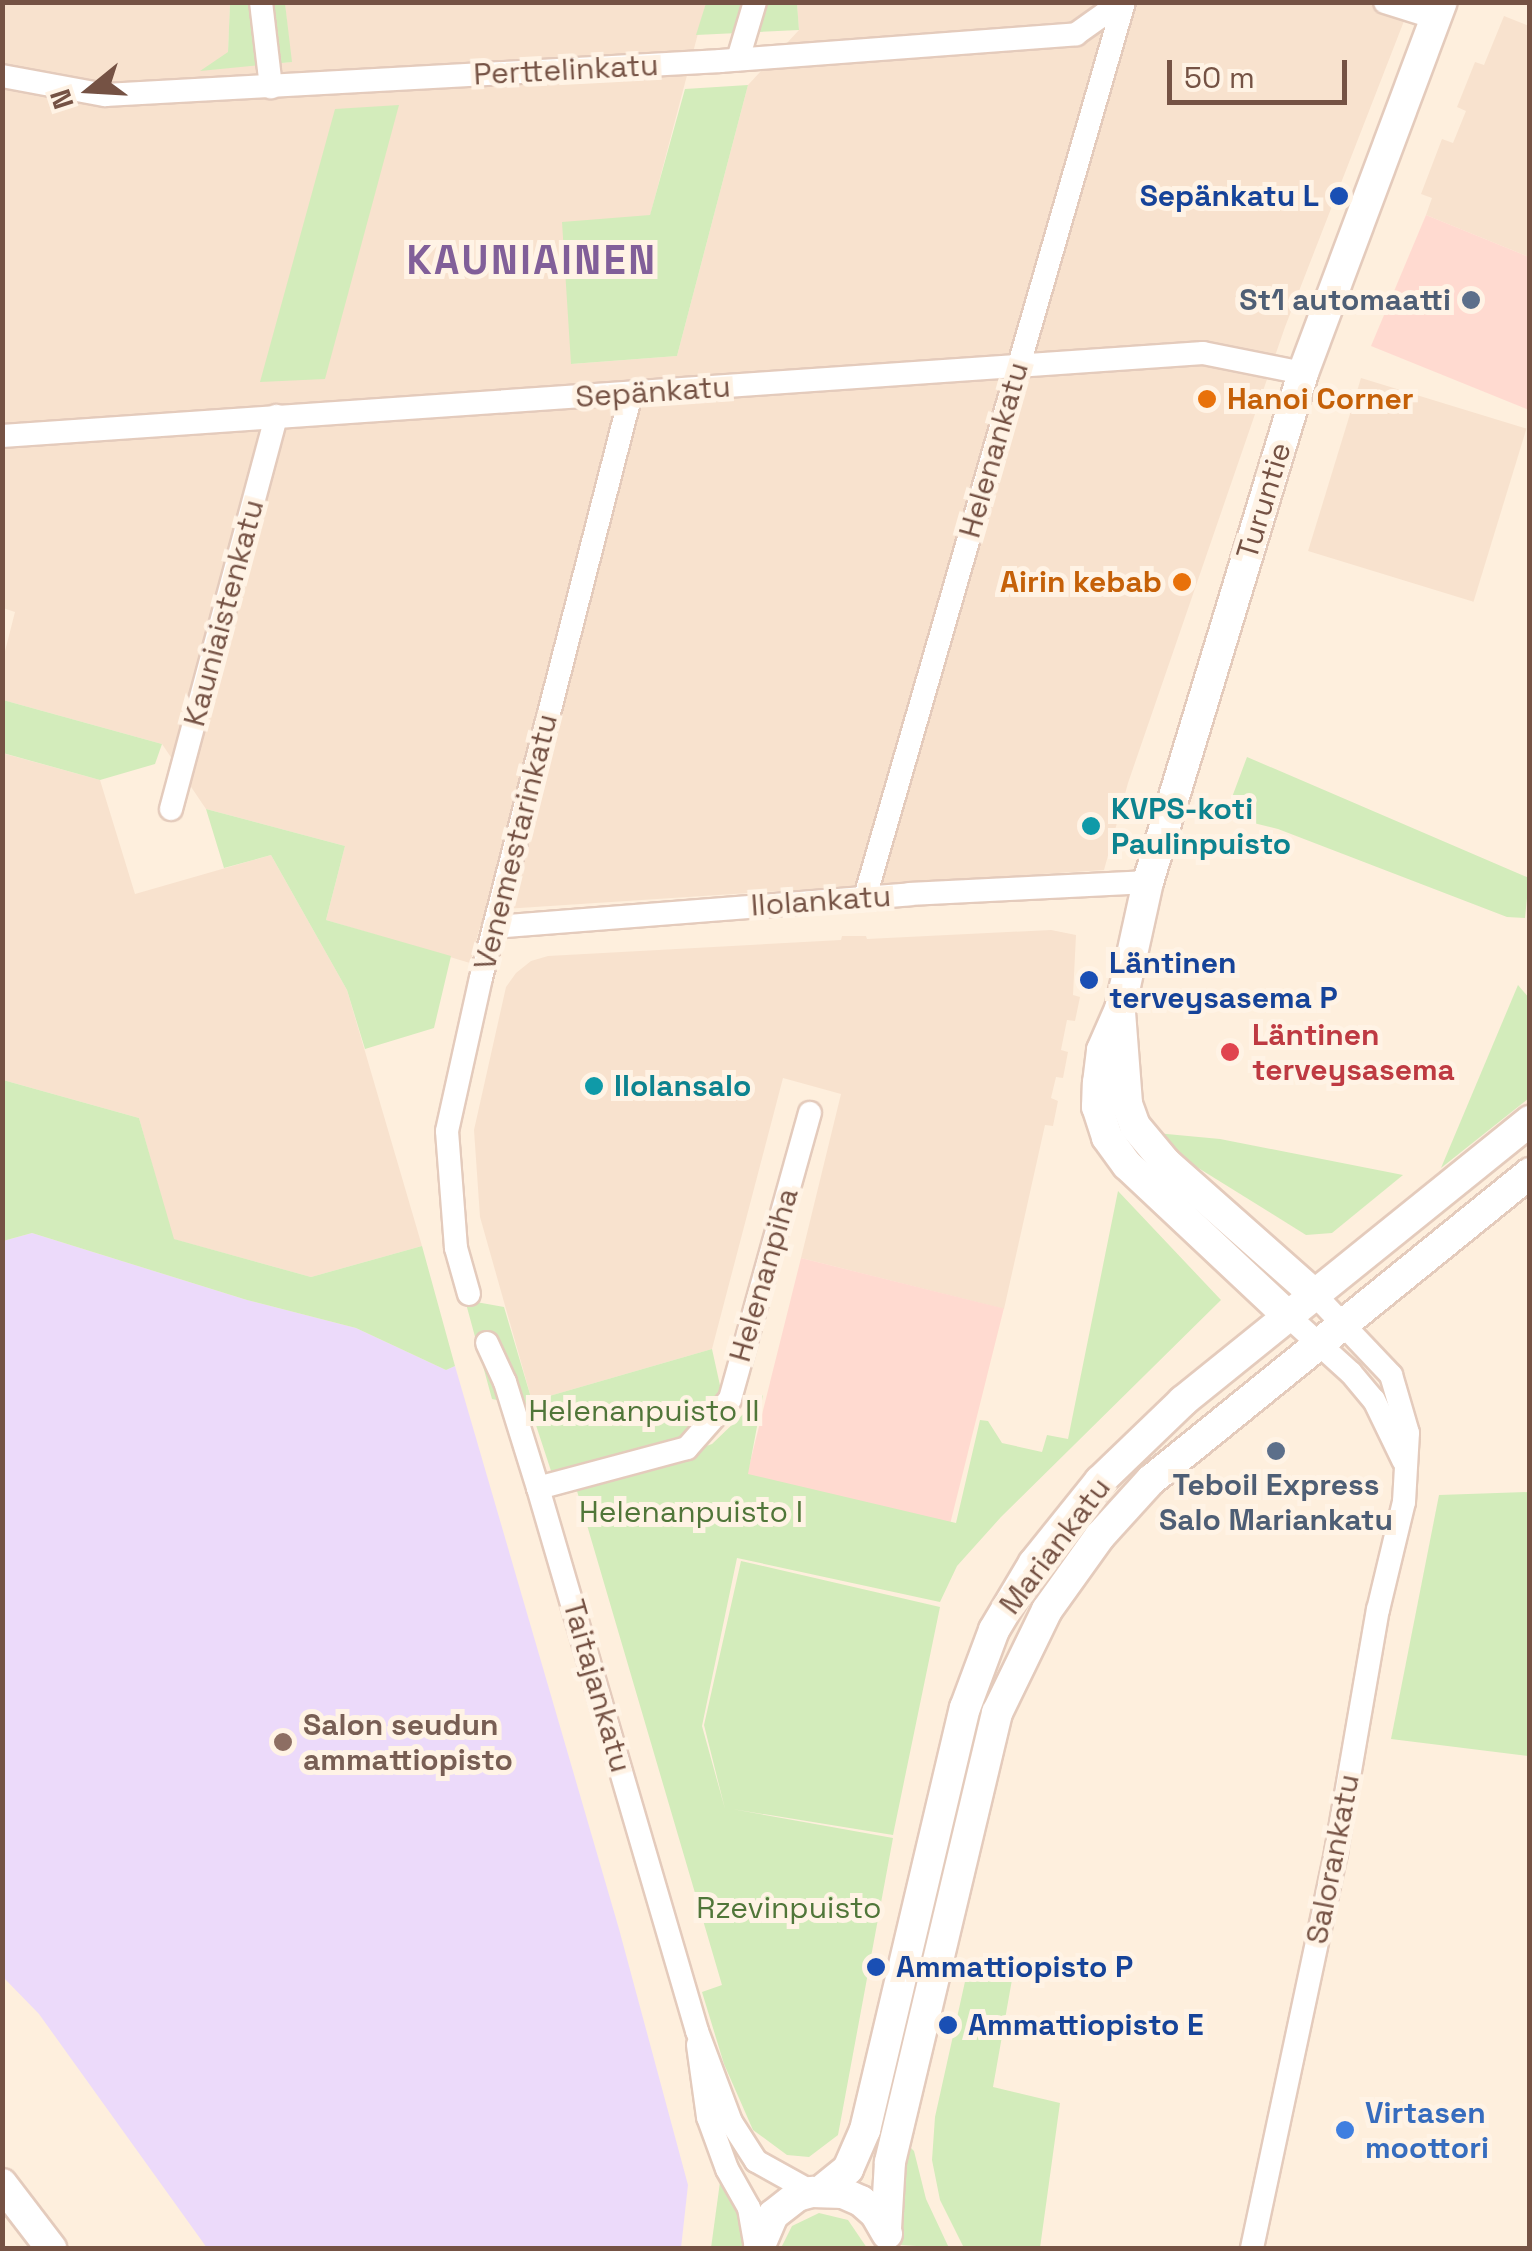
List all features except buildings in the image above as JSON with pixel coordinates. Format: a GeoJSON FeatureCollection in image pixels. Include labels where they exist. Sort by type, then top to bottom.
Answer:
{"type":"FeatureCollection","features":[{"type":"Feature","properties":{"kind":"main road","name":"Turuntie"},"geometry":{"type":"LineString","coordinates":[[1287,1315],[1127,1166],[1107,1137],[1097,1107],[1098,1083],[1102,1050],[1120,1009],[1148,882],[1302,373],[1439,10]]}},
{"type":"Feature","properties":{"kind":"main road","name":"Turuntie"},"geometry":{"type":"LineString","coordinates":[[1120,1009],[1127,1104],[1135,1126],[1166,1164],[1314,1294]]}},
{"type":"Feature","properties":{"kind":"main road","name":"Mariankatu"},"geometry":{"type":"LineString","coordinates":[[757,2248],[773,2215],[797,2196],[817,2192],[848,2169],[865,2130],[965,1708],[994,1630],[1034,1562],[1100,1481],[1183,1401],[1530,1121]]}},
{"type":"Feature","properties":{"kind":"main road","name":"Mariankatu"},"geometry":{"type":"LineString","coordinates":[[890,2243],[890,2162],[997,1713],[1046,1610],[1127,1504],[1210,1429],[1530,1173]]}},
{"type":"Feature","properties":{"kind":"main road"},"geometry":{"type":"LineString","coordinates":[[2,2184],[51,2248]]}},
{"type":"Feature","properties":{"kind":"main road"},"geometry":{"type":"LineString","coordinates":[[817,2192],[860,2201],[890,2243]]}},
{"type":"Feature","properties":{"kind":"street"},"geometry":{"type":"LineString","coordinates":[[261,2],[271,87]]}},
{"type":"Feature","properties":{"kind":"street"},"geometry":{"type":"LineString","coordinates":[[738,59],[755,2]]}},
{"type":"Feature","properties":{"kind":"street","name":"Perttelinkatu"},"geometry":{"type":"LineString","coordinates":[[2,76],[105,95],[738,59],[1076,34],[1123,2]]}},
{"type":"Feature","properties":{"kind":"street","name":"Helenankatu"},"geometry":{"type":"LineString","coordinates":[[866,898],[1123,2]]}},
{"type":"Feature","properties":{"kind":"street"},"geometry":{"type":"LineString","coordinates":[[1384,2],[1439,10]]}},
{"type":"Feature","properties":{"kind":"street","name":"Sepänkatu"},"geometry":{"type":"LineString","coordinates":[[2,436],[1203,353],[1302,373]]}},
{"type":"Feature","properties":{"kind":"street","name":"Venemestarinkatu"},"geometry":{"type":"LineString","coordinates":[[469,1294],[456,1248],[446,1131],[494,927],[632,394]]}},
{"type":"Feature","properties":{"kind":"street","name":"Kauniaistenkatu"},"geometry":{"type":"LineString","coordinates":[[170,809],[276,416]]}},
{"type":"Feature","properties":{"kind":"street","name":"Ilolankatu"},"geometry":{"type":"LineString","coordinates":[[494,927],[866,898],[1148,882]]}},
{"type":"Feature","properties":{"kind":"street","name":"Helenanpiha"},"geometry":{"type":"LineString","coordinates":[[538,1488],[686,1448],[730,1399],[810,1113]]}},
{"type":"Feature","properties":{"kind":"street","name":"Salorankatu"},"geometry":{"type":"LineString","coordinates":[[1252,2248],[1336,1852],[1378,1610],[1404,1502],[1408,1432],[1391,1375],[1314,1294]]}},
{"type":"Feature","properties":{"kind":"street"},"geometry":{"type":"LineString","coordinates":[[1287,1315],[1374,1400],[1406,1468]]}},
{"type":"Feature","properties":{"kind":"street","name":"Taitajankatu"},"geometry":{"type":"LineString","coordinates":[[487,1343],[505,1382],[698,2032],[730,2122],[748,2154],[817,2192]]}},
{"type":"Feature","properties":{"kind":"street","name":"Taitajankatu"},"geometry":{"type":"LineString","coordinates":[[698,2032],[699,2075],[708,2117],[727,2169],[749,2208],[757,2248]]}},
{"type":"Feature","properties":{"kind":"shaded area"},"geometry":{"type":"Polygon","coordinates":[[[3,3],[230,3],[228,53],[204,69],[291,62],[285,3],[706,3],[650,216],[563,223],[572,364],[677,356],[748,85],[799,30],[797,3],[1411,3],[1285,327],[1128,783],[1104,870],[487,910],[486,906],[470,963],[326,920],[345,846],[206,809],[162,744],[3,700],[3,659],[15,612],[3,608],[3,3]]]}},
{"type":"Feature","properties":{"kind":"shaded area"},"geometry":{"type":"Polygon","coordinates":[[[1504,16],[1529,26],[1529,257],[1426,215],[1432,198],[1421,194],[1442,139],[1453,143],[1466,111],[1457,107],[1475,62],[1484,65],[1504,16]]]}},
{"type":"Feature","properties":{"kind":"shaded area"},"geometry":{"type":"Polygon","coordinates":[[[1426,215],[1529,257],[1529,410],[1371,346],[1426,215]]]}},
{"type":"Feature","properties":{"kind":"shaded area"},"geometry":{"type":"Polygon","coordinates":[[[1361,378],[1526,429],[1474,602],[1308,551],[1361,378]]]}},
{"type":"Feature","properties":{"kind":"shaded area"},"geometry":{"type":"Polygon","coordinates":[[[2,753],[100,780],[135,894],[271,855],[347,990],[422,1246],[311,1277],[173,1239],[139,1118],[3,1080],[2,753]]]}},
{"type":"Feature","properties":{"kind":"shaded area"},"geometry":{"type":"Polygon","coordinates":[[[1051,930],[1076,935],[1073,995],[1080,997],[1075,1021],[1067,1020],[1061,1050],[1068,1052],[1063,1078],[1056,1077],[1051,1098],[1058,1101],[1053,1126],[1045,1125],[1004,1309],[801,1258],[841,1094],[783,1078],[712,1349],[532,1401],[480,1217],[474,1130],[506,987],[516,973],[531,961],[548,956],[841,940],[842,936],[867,939],[1051,930]]]}},
{"type":"Feature","properties":{"kind":"shaded area","name":"Salon seudun ammattiopisto"},"geometry":{"type":"Polygon","coordinates":[[[32,1233],[247,1300],[356,1328],[446,1370],[455,1366],[619,1929],[688,2185],[681,2248],[207,2248],[39,2014],[3,1977],[3,1241],[32,1233]]]}},
{"type":"Feature","properties":{"kind":"shaded area"},"geometry":{"type":"Polygon","coordinates":[[[801,1258],[1004,1309],[950,1525],[747,1474],[801,1258]]]}},
{"type":"Feature","properties":{"kind":"green space"},"geometry":{"type":"Polygon","coordinates":[[[230,3],[285,3],[292,62],[200,71],[228,52],[230,3]]]}},
{"type":"Feature","properties":{"kind":"green space"},"geometry":{"type":"Polygon","coordinates":[[[706,3],[797,3],[799,30],[696,35],[706,3]]]}},
{"type":"Feature","properties":{"kind":"green space"},"geometry":{"type":"Polygon","coordinates":[[[748,85],[677,356],[571,364],[562,222],[650,215],[685,89],[748,85]]]}},
{"type":"Feature","properties":{"kind":"green space"},"geometry":{"type":"Polygon","coordinates":[[[399,105],[325,379],[260,382],[335,109],[399,105]]]}},
{"type":"Feature","properties":{"kind":"green space"},"geometry":{"type":"Polygon","coordinates":[[[3,700],[162,744],[155,764],[100,780],[3,753],[3,700]]]}},
{"type":"Feature","properties":{"kind":"green space"},"geometry":{"type":"Polygon","coordinates":[[[1247,757],[1529,878],[1525,918],[1507,917],[1278,829],[1225,816],[1247,757]]]}},
{"type":"Feature","properties":{"kind":"green space"},"geometry":{"type":"Polygon","coordinates":[[[206,809],[345,846],[326,920],[451,956],[434,1028],[365,1049],[347,990],[271,855],[224,868],[206,809]]]}},
{"type":"Feature","properties":{"kind":"green space"},"geometry":{"type":"Polygon","coordinates":[[[1518,985],[1529,998],[1529,1098],[1441,1168],[1518,985]]]}},
{"type":"Feature","properties":{"kind":"green space"},"geometry":{"type":"Polygon","coordinates":[[[3,1080],[139,1118],[174,1239],[311,1277],[422,1246],[455,1366],[446,1370],[356,1328],[247,1300],[32,1233],[3,1241],[3,1080]]]}},
{"type":"Feature","properties":{"kind":"green space"},"geometry":{"type":"Polygon","coordinates":[[[1156,1133],[1220,1139],[1403,1175],[1332,1233],[1306,1235],[1187,1161],[1156,1133]]]}},
{"type":"Feature","properties":{"kind":"green space"},"geometry":{"type":"Polygon","coordinates":[[[1118,1191],[1221,1300],[1001,1517],[957,1566],[940,1602],[737,1558],[702,1726],[725,1809],[704,1725],[741,1561],[940,1607],[893,1835],[732,1809],[893,1838],[838,2135],[809,2157],[787,2155],[753,2130],[724,2064],[702,1992],[722,1985],[577,1491],[712,1444],[763,1395],[748,1474],[956,1523],[980,1420],[988,1421],[1002,1443],[1042,1452],[1047,1435],[1068,1439],[1118,1191]]]}},
{"type":"Feature","properties":{"kind":"green space","name":"Helenanpuisto II"},"geometry":{"type":"Polygon","coordinates":[[[465,1300],[504,1307],[532,1401],[712,1349],[723,1399],[684,1441],[553,1477],[530,1407],[492,1399],[465,1300]]]}},
{"type":"Feature","properties":{"kind":"green space"},"geometry":{"type":"Polygon","coordinates":[[[1529,1492],[1529,1756],[1391,1739],[1439,1495],[1529,1492]]]}},
{"type":"Feature","properties":{"kind":"green space"},"geometry":{"type":"Polygon","coordinates":[[[968,1968],[1013,1974],[993,2087],[1060,2103],[1040,2248],[964,2248],[940,2200],[932,2160],[935,2117],[968,1968]]]}},
{"type":"Feature","properties":{"kind":"green space"},"geometry":{"type":"Polygon","coordinates":[[[908,2145],[914,2151],[926,2199],[949,2248],[900,2245],[897,2197],[908,2145]]]}},
{"type":"Feature","properties":{"kind":"green space"},"geometry":{"type":"Polygon","coordinates":[[[720,2182],[747,2223],[749,2248],[711,2248],[720,2182]]]}},
{"type":"Feature","properties":{"kind":"green space"},"geometry":{"type":"Polygon","coordinates":[[[819,2213],[848,2220],[867,2248],[781,2248],[792,2226],[819,2213]]]}},
{"type":"Feature","properties":{"kind":"place","name":"Sepänkatu L"},"geometry":{"type":"Point","coordinates":[1339,196]}},
{"type":"Feature","properties":{"kind":"place","name":"St1 automaatti"},"geometry":{"type":"Point","coordinates":[1471,300]}},
{"type":"Feature","properties":{"kind":"place","name":"Hanoi Corner"},"geometry":{"type":"Point","coordinates":[1207,399]}},
{"type":"Feature","properties":{"kind":"place","name":"Airin kebab"},"geometry":{"type":"Point","coordinates":[1182,582]}},
{"type":"Feature","properties":{"kind":"place","name":"KVPS-koti Paulinpuisto"},"geometry":{"type":"Point","coordinates":[1091,826]}},
{"type":"Feature","properties":{"kind":"place","name":"Läntinen terveysasema P"},"geometry":{"type":"Point","coordinates":[1089,980]}},
{"type":"Feature","properties":{"kind":"place","name":"Läntinen terveysasema"},"geometry":{"type":"Point","coordinates":[1230,1052]}},
{"type":"Feature","properties":{"kind":"place","name":"Ilolansalo"},"geometry":{"type":"Point","coordinates":[594,1086]}},
{"type":"Feature","properties":{"kind":"place","name":"Teboil Express Salo Mariankatu"},"geometry":{"type":"Point","coordinates":[1276,1451]}},
{"type":"Feature","properties":{"kind":"place","name":"Salon seudun ammattiopisto"},"geometry":{"type":"Point","coordinates":[283,1742]}},
{"type":"Feature","properties":{"kind":"place","name":"Ammattiopisto P"},"geometry":{"type":"Point","coordinates":[876,1967]}},
{"type":"Feature","properties":{"kind":"place","name":"Ammattiopisto E"},"geometry":{"type":"Point","coordinates":[948,2025]}},
{"type":"Feature","properties":{"kind":"place","name":"Virtasen moottori"},"geometry":{"type":"Point","coordinates":[1345,2130]}},
{"type":"Feature","properties":{"kind":"district","name":"KAUNIAINEN"},"geometry":{"type":"Point","coordinates":[532,261]}},
{"type":"Feature","properties":{"kind":"park label","name":"Helenanpuisto I"},"geometry":{"type":"Point","coordinates":[691,1512]}},
{"type":"Feature","properties":{"kind":"park label","name":"Rzevinpuisto"},"geometry":{"type":"Point","coordinates":[789,1908]}}]}
